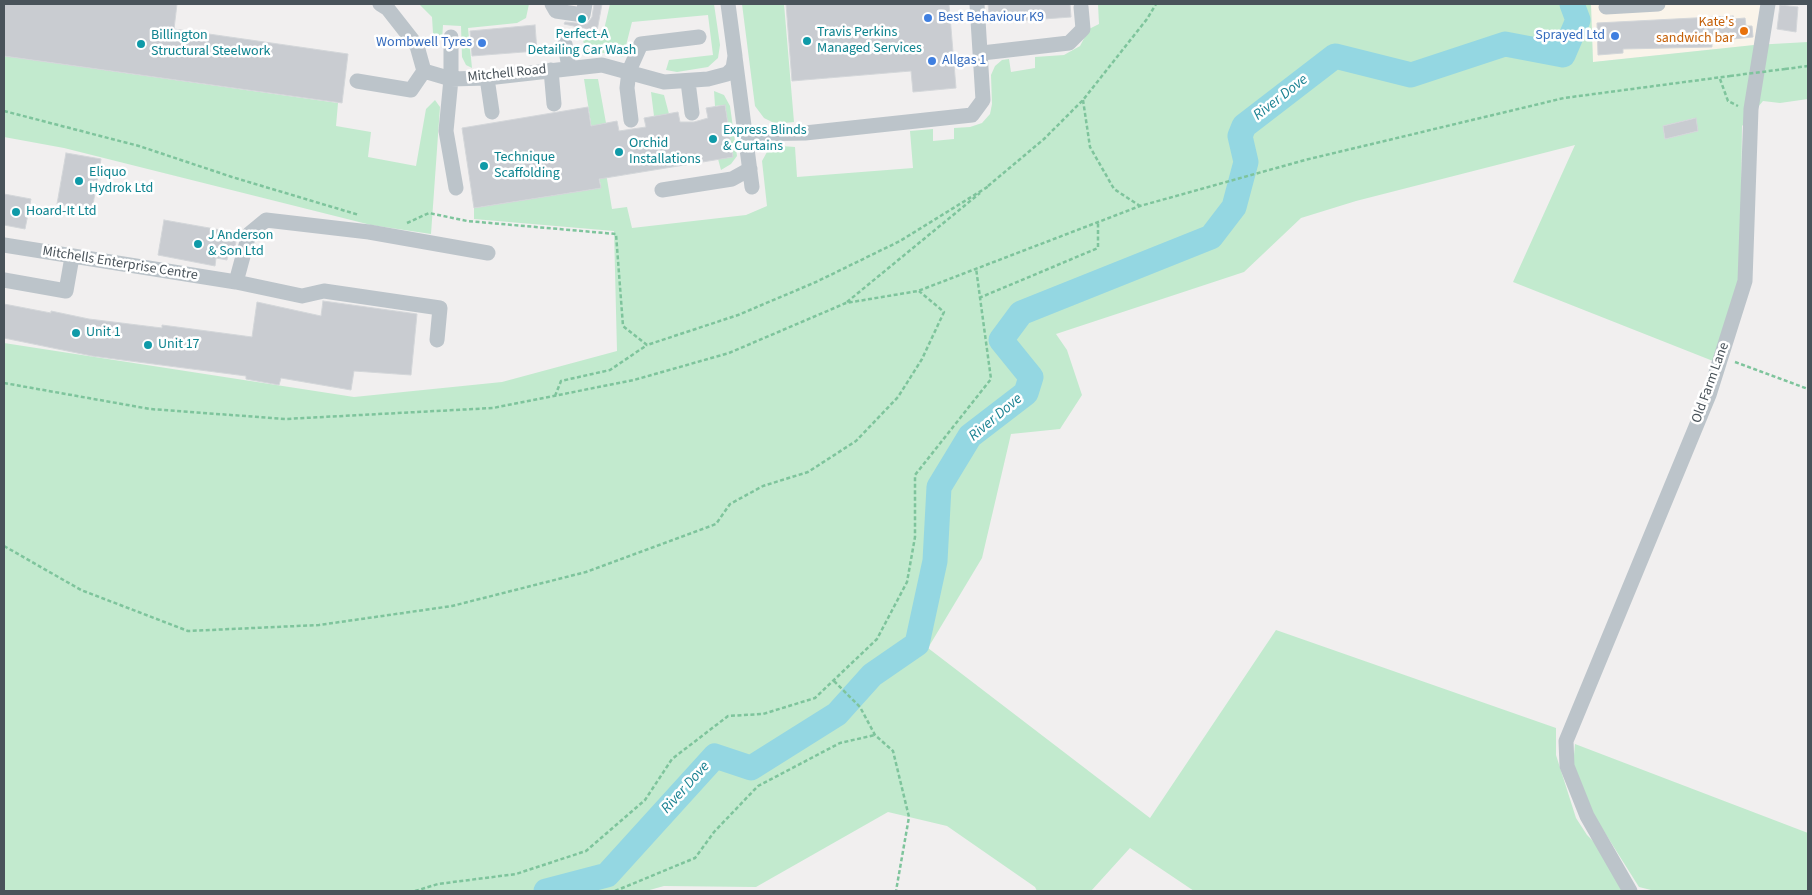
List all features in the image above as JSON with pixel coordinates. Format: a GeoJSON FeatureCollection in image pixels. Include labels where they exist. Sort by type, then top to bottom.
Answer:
{"type":"FeatureCollection","features":[{"type":"Feature","properties":{"kind":"street"},"geometry":{"type":"LineString","coordinates":[[357,82],[411,90],[424,71],[417,46],[388,9],[380,4]]}},
{"type":"Feature","properties":{"kind":"street"},"geometry":{"type":"LineString","coordinates":[[552,4],[556,11],[583,15],[585,4]]}},
{"type":"Feature","properties":{"kind":"street"},"geometry":{"type":"LineString","coordinates":[[728,4],[752,187]]}},
{"type":"Feature","properties":{"kind":"street"},"geometry":{"type":"LineString","coordinates":[[745,134],[805,133],[972,115],[983,100],[982,53],[977,4]]}},
{"type":"Feature","properties":{"kind":"street"},"geometry":{"type":"LineString","coordinates":[[1606,7],[1658,4]]}},
{"type":"Feature","properties":{"kind":"street","name":"Old Farm Lane"},"geometry":{"type":"LineString","coordinates":[[1630,891],[1587,816],[1568,766],[1566,741],[1708,395],[1745,281],[1751,109],[1768,4]]}},
{"type":"Feature","properties":{"kind":"street"},"geometry":{"type":"LineString","coordinates":[[982,53],[1069,43],[1083,29],[1081,7]]}},
{"type":"Feature","properties":{"kind":"street"},"geometry":{"type":"LineString","coordinates":[[630,120],[627,88],[629,71],[641,44],[699,37]]}},
{"type":"Feature","properties":{"kind":"street"},"geometry":{"type":"LineString","coordinates":[[450,38],[451,79],[446,131],[456,188]]}},
{"type":"Feature","properties":{"kind":"street"},"geometry":{"type":"LineString","coordinates":[[565,44],[569,68]]}},
{"type":"Feature","properties":{"kind":"street","name":"Mitchell Road"},"geometry":{"type":"LineString","coordinates":[[424,71],[451,79],[487,78],[602,65],[664,82],[688,82],[727,74],[733,68],[735,56]]}},
{"type":"Feature","properties":{"kind":"street"},"geometry":{"type":"LineString","coordinates":[[551,70],[554,104]]}},
{"type":"Feature","properties":{"kind":"street"},"geometry":{"type":"LineString","coordinates":[[487,78],[492,112]]}},
{"type":"Feature","properties":{"kind":"street"},"geometry":{"type":"LineString","coordinates":[[688,82],[692,113]]}},
{"type":"Feature","properties":{"kind":"street"},"geometry":{"type":"LineString","coordinates":[[662,190],[732,179],[750,169]]}},
{"type":"Feature","properties":{"kind":"street"},"geometry":{"type":"LineString","coordinates":[[236,282],[249,234],[266,220],[369,232],[488,252]]}},
{"type":"Feature","properties":{"kind":"street","name":"Mitchells Enterprise Centre"},"geometry":{"type":"LineString","coordinates":[[4,245],[236,282],[302,296],[324,291],[440,308],[437,340]]}},
{"type":"Feature","properties":{"kind":"street"},"geometry":{"type":"LineString","coordinates":[[4,280],[66,291],[72,257]]}},
{"type":"Feature","properties":{"kind":"path"},"geometry":{"type":"LineString","coordinates":[[846,303],[1044,139],[1083,100],[1147,19],[1156,4]]}},
{"type":"Feature","properties":{"kind":"path"},"geometry":{"type":"LineString","coordinates":[[4,383],[150,409],[284,419],[493,408],[634,380],[729,353],[846,303],[918,290],[1140,206],[1314,157],[1564,98],[1808,66]]}},
{"type":"Feature","properties":{"kind":"path"},"geometry":{"type":"LineString","coordinates":[[1720,78],[1728,100],[1744,109],[1751,109]]}},
{"type":"Feature","properties":{"kind":"path"},"geometry":{"type":"LineString","coordinates":[[1083,100],[1090,147],[1114,189],[1140,206]]}},
{"type":"Feature","properties":{"kind":"path"},"geometry":{"type":"LineString","coordinates":[[4,111],[139,146],[360,216]]}},
{"type":"Feature","properties":{"kind":"path"},"geometry":{"type":"LineString","coordinates":[[555,396],[561,381],[610,370],[647,345],[738,315],[816,282],[900,241],[989,186]]}},
{"type":"Feature","properties":{"kind":"path"},"geometry":{"type":"LineString","coordinates":[[399,222],[409,223],[429,213],[467,221],[616,234],[624,326],[647,345]]}},
{"type":"Feature","properties":{"kind":"path"},"geometry":{"type":"LineString","coordinates":[[979,298],[1098,248],[1098,222]]}},
{"type":"Feature","properties":{"kind":"path"},"geometry":{"type":"LineString","coordinates":[[415,891],[438,884],[516,874],[586,851],[645,800],[672,759],[728,716],[763,714],[815,698],[877,640],[907,582],[915,537],[915,476],[992,379],[976,268]]}},
{"type":"Feature","properties":{"kind":"path"},"geometry":{"type":"LineString","coordinates":[[4,546],[81,590],[188,631],[319,624],[452,606],[586,572],[716,524],[730,504],[764,486],[808,472],[856,441],[898,397],[922,359],[944,312],[918,290]]}},
{"type":"Feature","properties":{"kind":"path"},"geometry":{"type":"LineString","coordinates":[[1721,358],[1808,389]]}},
{"type":"Feature","properties":{"kind":"path"},"geometry":{"type":"LineString","coordinates":[[833,681],[860,707],[875,735],[893,751],[908,817],[896,891]]}},
{"type":"Feature","properties":{"kind":"path"},"geometry":{"type":"LineString","coordinates":[[615,891],[695,858],[714,832],[758,786],[840,742],[875,735]]}},
{"type":"Feature","properties":{"kind":"shaded area"},"geometry":{"type":"Polygon","coordinates":[[[1591,4],[1760,4],[1754,45],[1593,62],[1591,4]]]}},
{"type":"Feature","properties":{"kind":"green space"},"geometry":{"type":"Polygon","coordinates":[[[419,4],[529,4],[526,18],[517,23],[468,28],[472,68],[466,65],[462,57],[461,26],[443,25],[442,41],[433,33],[432,17],[419,4]]]}},
{"type":"Feature","properties":{"kind":"green space"},"geometry":{"type":"Polygon","coordinates":[[[610,4],[714,4],[720,45],[718,58],[708,67],[677,72],[666,70],[669,60],[713,55],[708,15],[632,22],[623,57],[604,53],[586,55],[581,29],[603,34],[610,4]]]}},
{"type":"Feature","properties":{"kind":"green space"},"geometry":{"type":"Polygon","coordinates":[[[742,4],[784,4],[794,122],[776,124],[764,118],[755,106],[742,4]]]}},
{"type":"Feature","properties":{"kind":"green space"},"geometry":{"type":"Polygon","coordinates":[[[1098,4],[1591,4],[1593,62],[1754,45],[1808,42],[1808,99],[1780,103],[1763,101],[1742,126],[1740,277],[1713,361],[1513,282],[1575,145],[1356,201],[1301,218],[1244,272],[1056,334],[1067,350],[1082,395],[1060,429],[1011,434],[982,558],[928,648],[1150,818],[1276,630],[1556,728],[1556,755],[1576,818],[1587,835],[1595,843],[1624,891],[1194,891],[1130,848],[1091,891],[1037,891],[1035,887],[947,826],[888,812],[756,887],[664,886],[646,891],[4,891],[4,343],[354,397],[502,382],[617,351],[614,231],[474,219],[474,208],[601,188],[584,79],[598,79],[606,123],[598,125],[612,209],[627,207],[632,228],[746,215],[767,206],[762,161],[767,152],[781,146],[795,147],[797,177],[913,168],[910,131],[933,129],[933,141],[954,139],[954,128],[970,127],[982,123],[990,114],[992,104],[991,75],[995,66],[1002,60],[1009,59],[1011,72],[1035,68],[1035,57],[1064,55],[1080,46],[1089,29],[1099,24],[1098,4]],[[1695,118],[1663,126],[1665,139],[1698,131],[1695,118]]]}},
{"type":"Feature","properties":{"kind":"green space"},"geometry":{"type":"Polygon","coordinates":[[[4,56],[338,103],[336,126],[371,132],[368,157],[416,166],[426,109],[435,100],[440,107],[431,234],[371,225],[64,148],[4,137],[4,56]]]}},
{"type":"Feature","properties":{"kind":"green space"},"geometry":{"type":"Polygon","coordinates":[[[714,91],[724,95],[730,106],[737,156],[731,164],[721,170],[718,159],[733,157],[725,105],[715,106],[714,91]]]}},
{"type":"Feature","properties":{"kind":"green space"},"geometry":{"type":"Polygon","coordinates":[[[651,92],[664,95],[669,114],[654,116],[651,92]]]}},
{"type":"Feature","properties":{"kind":"green space"},"geometry":{"type":"Polygon","coordinates":[[[1575,744],[1808,833],[1808,891],[1655,891],[1639,887],[1593,814],[1573,766],[1575,744]]]}},
{"type":"Feature","properties":{"kind":"building","name":"Billington Structural Steelwork"},"geometry":{"type":"Polygon","coordinates":[[[4,4],[177,4],[174,29],[348,54],[342,103],[4,56],[4,4]]]}},
{"type":"Feature","properties":{"kind":"building"},"geometry":{"type":"Polygon","coordinates":[[[594,4],[602,4],[597,31],[564,24],[565,22],[587,24],[592,17],[594,4]]]}},
{"type":"Feature","properties":{"kind":"building"},"geometry":{"type":"Polygon","coordinates":[[[786,4],[949,4],[956,88],[913,92],[911,71],[792,81],[786,4]]]}},
{"type":"Feature","properties":{"kind":"building"},"geometry":{"type":"Polygon","coordinates":[[[988,4],[1070,4],[1071,17],[990,23],[988,4]]]}},
{"type":"Feature","properties":{"kind":"building"},"geometry":{"type":"Polygon","coordinates":[[[1780,5],[1798,7],[1796,32],[1777,29],[1780,5]]]}},
{"type":"Feature","properties":{"kind":"building"},"geometry":{"type":"Polygon","coordinates":[[[1733,16],[1734,19],[1745,18],[1746,26],[1752,26],[1753,37],[1712,41],[1712,47],[1623,49],[1623,53],[1598,55],[1597,23],[1733,16]]]}},
{"type":"Feature","properties":{"kind":"building"},"geometry":{"type":"Polygon","coordinates":[[[535,25],[537,51],[472,56],[470,31],[535,25]]]}},
{"type":"Feature","properties":{"kind":"building"},"geometry":{"type":"Polygon","coordinates":[[[725,105],[733,157],[599,179],[601,188],[474,208],[462,128],[588,107],[591,126],[617,121],[619,131],[646,127],[644,118],[678,112],[680,122],[694,122],[708,118],[706,108],[725,105]]]}},
{"type":"Feature","properties":{"kind":"building"},"geometry":{"type":"Polygon","coordinates":[[[1696,118],[1698,131],[1665,139],[1663,126],[1696,118]]]}},
{"type":"Feature","properties":{"kind":"building","name":"Eliquo Hydrok Ltd"},"geometry":{"type":"Polygon","coordinates":[[[66,153],[101,159],[92,210],[57,204],[66,153]]]}},
{"type":"Feature","properties":{"kind":"building","name":"Hoard-It Ltd"},"geometry":{"type":"Polygon","coordinates":[[[4,194],[31,199],[25,229],[4,225],[4,194]]]}},
{"type":"Feature","properties":{"kind":"building","name":"J Anderson & Son Ltd"},"geometry":{"type":"Polygon","coordinates":[[[164,220],[232,232],[231,234],[237,236],[234,253],[228,252],[227,260],[216,258],[215,266],[158,255],[164,220]]]}},
{"type":"Feature","properties":{"kind":"building"},"geometry":{"type":"Polygon","coordinates":[[[323,301],[417,314],[411,375],[354,371],[351,390],[281,378],[279,385],[246,379],[246,376],[92,356],[4,338],[4,304],[89,319],[162,328],[162,325],[252,337],[257,302],[321,316],[323,301]]]}},
{"type":"Feature","properties":{"kind":"waterway","name":"River Dove"},"geometry":{"type":"LineString","coordinates":[[546,891],[607,875],[715,756],[751,768],[837,714],[872,675],[917,644],[935,561],[939,487],[970,436],[1026,393],[1031,377],[1001,340],[1021,313],[1211,237],[1234,207],[1246,162],[1240,136],[1244,126],[1335,56],[1411,75],[1505,44],[1563,55],[1578,20],[1572,4]]}},
{"type":"Feature","properties":{"kind":"place","name":"Best Behaviour K9"},"geometry":{"type":"Point","coordinates":[928,18]}},
{"type":"Feature","properties":{"kind":"place","name":"Perfect-A Detailing Car Wash"},"geometry":{"type":"Point","coordinates":[582,19]}},
{"type":"Feature","properties":{"kind":"place","name":"Kate's sandwich bar"},"geometry":{"type":"Point","coordinates":[1744,31]}},
{"type":"Feature","properties":{"kind":"place","name":"Sprayed Ltd"},"geometry":{"type":"Point","coordinates":[1615,36]}},
{"type":"Feature","properties":{"kind":"place","name":"Travis Perkins Managed Services"},"geometry":{"type":"Point","coordinates":[807,41]}},
{"type":"Feature","properties":{"kind":"place","name":"Wombwell Tyres"},"geometry":{"type":"Point","coordinates":[482,43]}},
{"type":"Feature","properties":{"kind":"place","name":"Billington Structural Steelwork"},"geometry":{"type":"Point","coordinates":[141,44]}},
{"type":"Feature","properties":{"kind":"place","name":"Allgas 1"},"geometry":{"type":"Point","coordinates":[932,61]}},
{"type":"Feature","properties":{"kind":"place","name":"Express Blinds & Curtains"},"geometry":{"type":"Point","coordinates":[713,139]}},
{"type":"Feature","properties":{"kind":"place","name":"Orchid Installations"},"geometry":{"type":"Point","coordinates":[619,152]}},
{"type":"Feature","properties":{"kind":"place","name":"Technique Scaffolding"},"geometry":{"type":"Point","coordinates":[484,166]}},
{"type":"Feature","properties":{"kind":"place","name":"Eliquo Hydrok Ltd"},"geometry":{"type":"Point","coordinates":[79,181]}},
{"type":"Feature","properties":{"kind":"place","name":"Hoard-It Ltd"},"geometry":{"type":"Point","coordinates":[16,212]}},
{"type":"Feature","properties":{"kind":"place","name":"J Anderson & Son Ltd"},"geometry":{"type":"Point","coordinates":[198,244]}},
{"type":"Feature","properties":{"kind":"place","name":"Unit 1"},"geometry":{"type":"Point","coordinates":[76,333]}},
{"type":"Feature","properties":{"kind":"place","name":"Unit 17"},"geometry":{"type":"Point","coordinates":[148,345]}}]}
